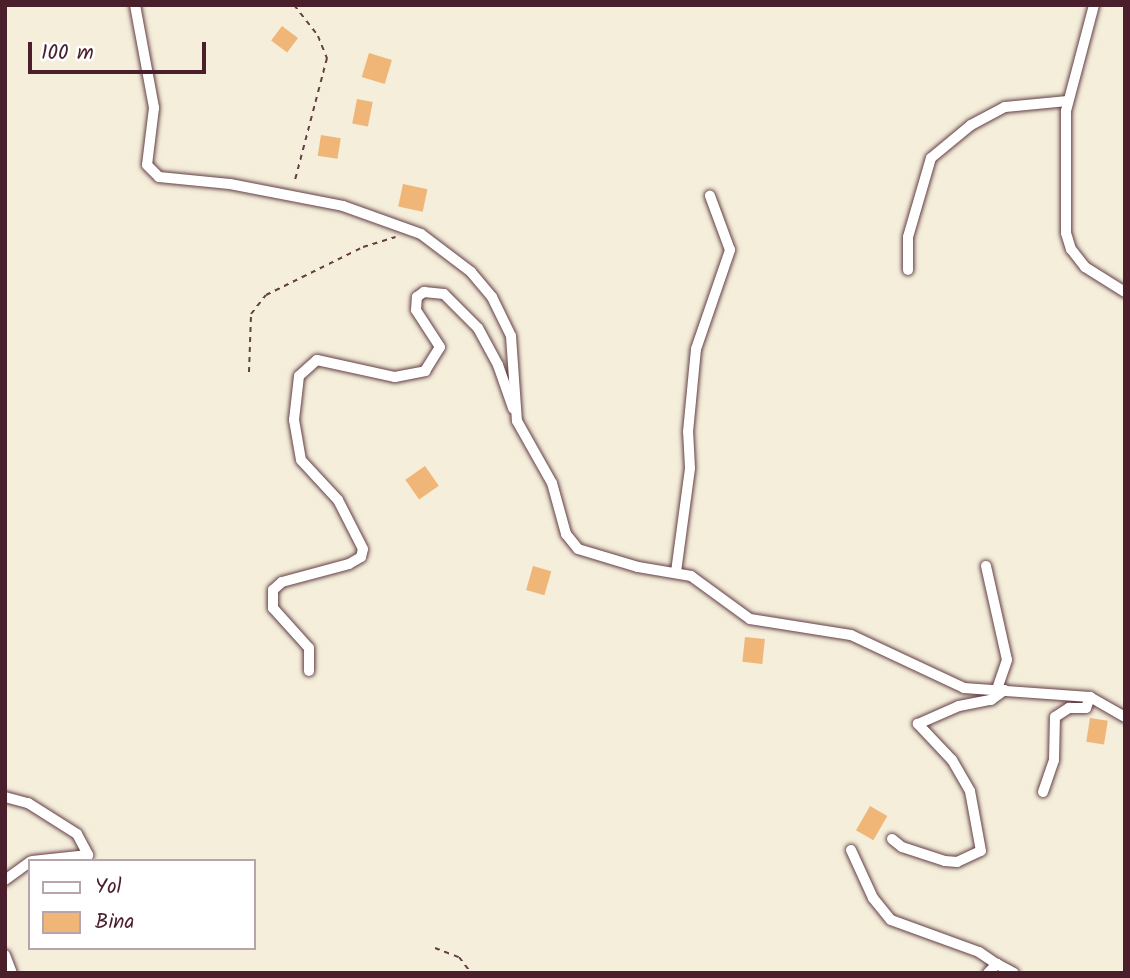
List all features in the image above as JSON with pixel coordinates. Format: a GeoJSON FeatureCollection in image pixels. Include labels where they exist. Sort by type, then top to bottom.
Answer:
{"type":"FeatureCollection","features":[{"type":"Feature","properties":{"kind":"street"},"geometry":{"type":"LineString","coordinates":[[135,5],[154,108],[147,165],[159,177],[178,182],[230,184],[343,206],[421,234],[471,272],[492,297],[511,336],[517,421]]}},
{"type":"Feature","properties":{"kind":"street"},"geometry":{"type":"LineString","coordinates":[[1094,5],[1068,101],[1066,233],[1071,249],[1085,267],[1125,292]]}},
{"type":"Feature","properties":{"kind":"street"},"geometry":{"type":"LineString","coordinates":[[908,270],[908,237],[930,158],[971,125],[1005,107],[1068,101]]}},
{"type":"Feature","properties":{"kind":"street"},"geometry":{"type":"LineString","coordinates":[[677,572],[690,468],[688,432],[696,349],[730,250],[709,196]]}},
{"type":"Feature","properties":{"kind":"street"},"geometry":{"type":"LineString","coordinates":[[309,671],[309,648],[273,608],[270,597],[282,582],[349,564],[361,557],[363,549],[338,500],[301,460],[294,420],[299,376],[308,365],[317,360],[395,377],[425,371],[440,348],[416,310],[417,297],[424,292],[444,294],[478,328],[498,365],[517,421],[552,483],[566,534],[578,549],[638,567],[691,576],[750,619],[851,635],[964,688],[1090,697],[1125,716]]}},
{"type":"Feature","properties":{"kind":"street"},"geometry":{"type":"LineString","coordinates":[[892,839],[902,848],[946,861],[957,862],[981,851],[970,791],[952,760],[918,724],[960,706],[991,700],[1001,689],[1007,660],[986,566]]}},
{"type":"Feature","properties":{"kind":"street"},"geometry":{"type":"LineString","coordinates":[[1043,792],[1054,760],[1055,717],[1069,708],[1086,708],[1090,697]]}},
{"type":"Feature","properties":{"kind":"street"},"geometry":{"type":"LineString","coordinates":[[5,797],[28,803],[77,834],[88,855],[50,859]]}},
{"type":"Feature","properties":{"kind":"street"},"geometry":{"type":"LineString","coordinates":[[851,850],[873,898],[891,920],[1014,973]]}},
{"type":"Feature","properties":{"kind":"street"},"geometry":{"type":"LineString","coordinates":[[5,880],[28,863]]}},
{"type":"Feature","properties":{"kind":"street"},"geometry":{"type":"LineString","coordinates":[[5,954],[12,973]]}},
{"type":"Feature","properties":{"kind":"street"},"geometry":{"type":"LineString","coordinates":[[988,973],[997,964]]}},
{"type":"Feature","properties":{"kind":"path"},"geometry":{"type":"LineString","coordinates":[[292,196],[327,58],[318,36],[294,5]]}},
{"type":"Feature","properties":{"kind":"path"},"geometry":{"type":"LineString","coordinates":[[249,372],[251,314],[266,295],[363,247],[401,237]]}},
{"type":"Feature","properties":{"kind":"path"},"geometry":{"type":"LineString","coordinates":[[435,948],[459,957],[471,973]]}},
{"type":"Feature","properties":{"kind":"building"},"geometry":{"type":"Polygon","coordinates":[[[282,26],[298,38],[287,52],[271,40],[282,26]]]}},
{"type":"Feature","properties":{"kind":"building"},"geometry":{"type":"Polygon","coordinates":[[[369,53],[392,60],[385,84],[362,77],[369,53]]]}},
{"type":"Feature","properties":{"kind":"building"},"geometry":{"type":"Polygon","coordinates":[[[357,99],[373,102],[368,127],[352,124],[357,99]]]}},
{"type":"Feature","properties":{"kind":"building"},"geometry":{"type":"Polygon","coordinates":[[[321,135],[341,138],[337,159],[318,156],[321,135]]]}},
{"type":"Feature","properties":{"kind":"building"},"geometry":{"type":"Polygon","coordinates":[[[403,184],[427,189],[423,212],[398,206],[403,184]]]}},
{"type":"Feature","properties":{"kind":"building"},"geometry":{"type":"Polygon","coordinates":[[[425,466],[439,486],[419,499],[405,480],[425,466]]]}},
{"type":"Feature","properties":{"kind":"building"},"geometry":{"type":"Polygon","coordinates":[[[533,566],[551,571],[544,595],[526,590],[533,566]]]}},
{"type":"Feature","properties":{"kind":"building"},"geometry":{"type":"Polygon","coordinates":[[[745,637],[765,639],[762,664],[742,662],[745,637]]]}},
{"type":"Feature","properties":{"kind":"building"},"geometry":{"type":"Polygon","coordinates":[[[1090,718],[1108,721],[1104,745],[1086,742],[1090,718]]]}},
{"type":"Feature","properties":{"kind":"building"},"geometry":{"type":"Polygon","coordinates":[[[870,806],[887,816],[873,840],[856,830],[870,806]]]}}]}
